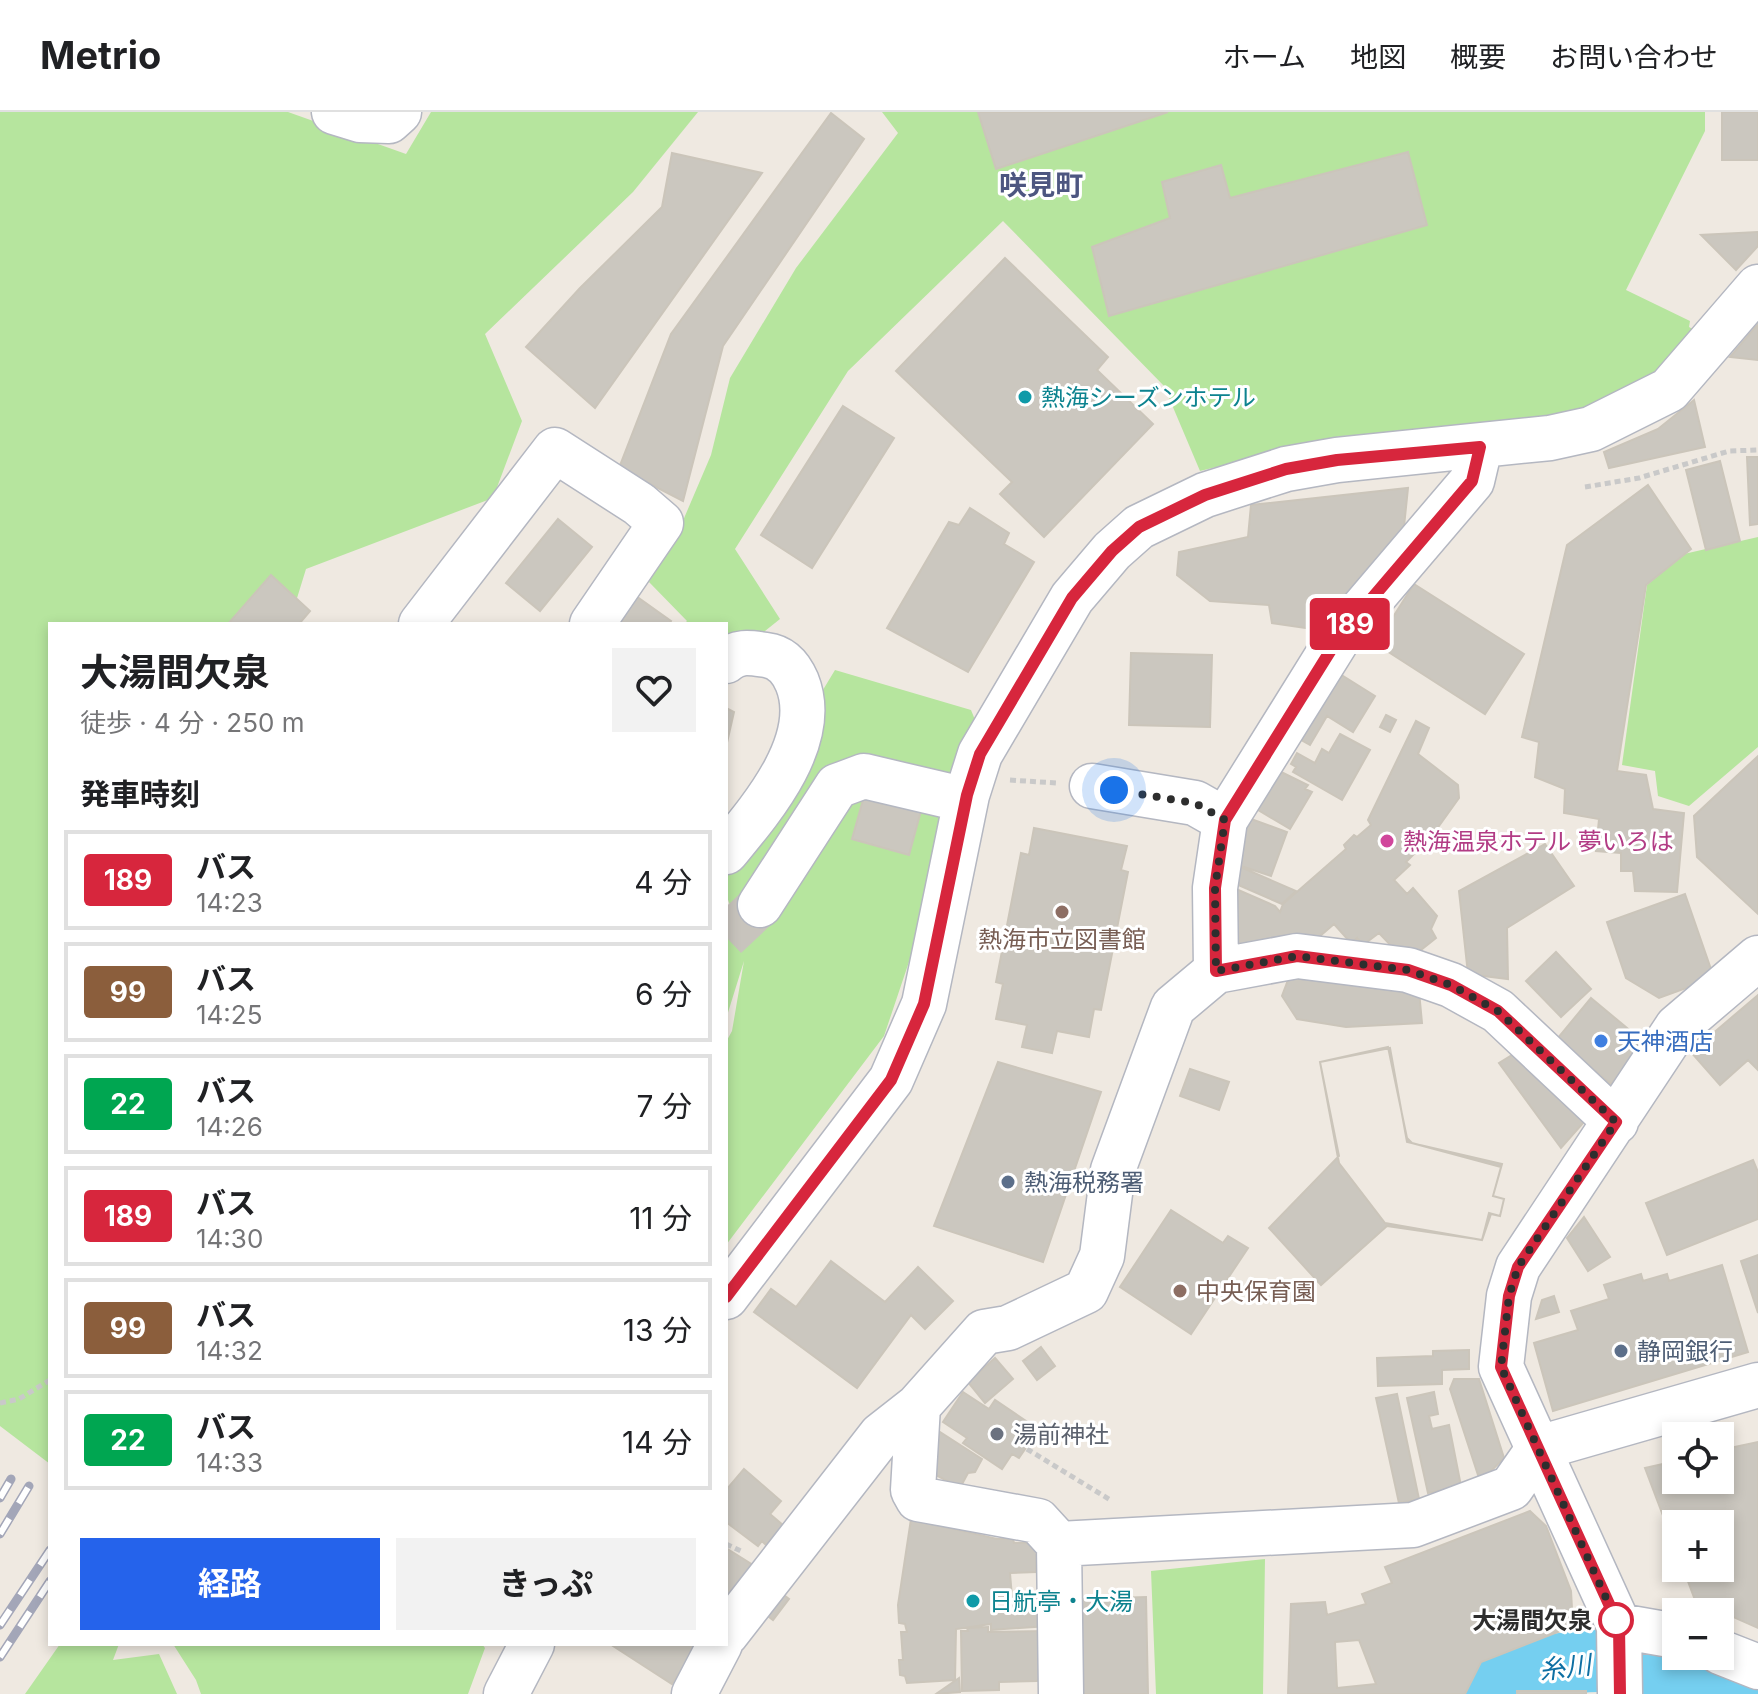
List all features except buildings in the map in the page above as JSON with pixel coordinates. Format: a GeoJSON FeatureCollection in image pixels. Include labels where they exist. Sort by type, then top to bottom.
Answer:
{"type":"FeatureCollection","features":[{"type":"Feature","properties":{"kind":"street"},"geometry":{"type":"LineString","coordinates":[[334,112],[360,120],[389,121],[399,112]]}},
{"type":"Feature","properties":{"kind":"street"},"geometry":{"type":"LineString","coordinates":[[728,1294],[891,1080],[924,1004],[980,754],[1072,598],[1112,551],[1139,527],[1205,495],[1286,469],[1337,460],[1480,447],[1591,429],[1669,390],[1758,287]]}},
{"type":"Feature","properties":{"kind":"street"},"geometry":{"type":"LineString","coordinates":[[1216,971],[1215,888],[1225,820],[1339,637],[1472,481],[1480,447]]}},
{"type":"Feature","properties":{"kind":"street"},"geometry":{"type":"LineString","coordinates":[[423,622],[555,450],[639,504],[661,523],[593,622]]}},
{"type":"Feature","properties":{"kind":"street"},"geometry":{"type":"LineString","coordinates":[[728,659],[734,654],[750,652],[773,656],[791,668],[800,691],[800,723],[790,759],[767,803],[728,850]]}},
{"type":"Feature","properties":{"kind":"street"},"geometry":{"type":"LineString","coordinates":[[760,905],[837,786],[864,776],[970,789]]}},
{"type":"Feature","properties":{"kind":"street"},"geometry":{"type":"LineString","coordinates":[[1092,786],[1195,803],[1225,820]]}},
{"type":"Feature","properties":{"kind":"street"},"geometry":{"type":"LineString","coordinates":[[728,1631],[881,1435],[918,1406],[984,1332],[1008,1328],[1086,1291],[1102,1256],[1113,1170],[1173,1007],[1216,971],[1297,956],[1408,970],[1451,985],[1498,1011],[1616,1122]]}},
{"type":"Feature","properties":{"kind":"street"},"geometry":{"type":"LineString","coordinates":[[1620,1692],[1619,1626],[1501,1367],[1509,1296],[1518,1267],[1677,1027],[1758,958]]}},
{"type":"Feature","properties":{"kind":"street"},"geometry":{"type":"LineString","coordinates":[[1059,1544],[1413,1525],[1511,1488],[1539,1448],[1758,1385]]}},
{"type":"Feature","properties":{"kind":"street"},"geometry":{"type":"LineString","coordinates":[[918,1406],[913,1490],[918,1499],[1038,1521],[1059,1544],[1061,1694]]}},
{"type":"Feature","properties":{"kind":"street"},"geometry":{"type":"LineString","coordinates":[[1619,1626],[1662,1634]]}},
{"type":"Feature","properties":{"kind":"street"},"geometry":{"type":"LineString","coordinates":[[506,1694],[531,1646]]}},
{"type":"Feature","properties":{"kind":"street"},"geometry":{"type":"LineString","coordinates":[[694,1694],[719,1646]]}},
{"type":"Feature","properties":{"kind":"street"},"geometry":{"type":"LineString","coordinates":[[1734,1658],[1758,1667]]}},
{"type":"Feature","properties":{"kind":"path"},"geometry":{"type":"LineString","coordinates":[[1585,487],[1639,478],[1729,451],[1758,450]]}},
{"type":"Feature","properties":{"kind":"path"},"geometry":{"type":"LineString","coordinates":[[970,789],[1092,786]]}},
{"type":"Feature","properties":{"kind":"path"},"geometry":{"type":"LineString","coordinates":[[0,1403],[19,1399],[48,1381]]}},
{"type":"Feature","properties":{"kind":"path"},"geometry":{"type":"LineString","coordinates":[[1027,1449],[1096,1491]]}},
{"type":"Feature","properties":{"kind":"green space"},"geometry":{"type":"Polygon","coordinates":[[[0,112],[288,112],[406,154],[431,112],[698,112],[633,192],[485,334],[522,421],[493,498],[306,569],[290,622],[48,622],[48,1462],[0,1426],[0,112]]]}},
{"type":"Feature","properties":{"kind":"green space"},"geometry":{"type":"Polygon","coordinates":[[[882,112],[1705,112],[1705,131],[1626,290],[1690,321],[1689,327],[1698,332],[1632,402],[1578,426],[1341,436],[1200,471],[1164,386],[1003,221],[848,371],[735,549],[780,619],[765,631],[728,673],[728,622],[686,622],[649,582],[682,523],[711,455],[730,378],[796,268],[898,133],[882,112]]]}},
{"type":"Feature","properties":{"kind":"green space"},"geometry":{"type":"Polygon","coordinates":[[[1758,537],[1758,747],[1689,806],[1658,796],[1655,771],[1622,765],[1647,585],[1684,554],[1758,537]]]}},
{"type":"Feature","properties":{"kind":"green space"},"geometry":{"type":"Polygon","coordinates":[[[835,670],[971,710],[980,732],[945,855],[884,1036],[728,1242],[728,1038],[732,1031],[744,961],[728,1013],[728,915],[743,942],[728,900],[728,827],[783,756],[835,670]]]}},
{"type":"Feature","properties":{"kind":"green space"},"geometry":{"type":"Polygon","coordinates":[[[1265,1559],[1263,1694],[1156,1694],[1151,1571],[1265,1559]]]}},
{"type":"Feature","properties":{"kind":"green space"},"geometry":{"type":"Polygon","coordinates":[[[59,1646],[118,1646],[113,1660],[159,1654],[177,1694],[25,1694],[59,1646]]]}},
{"type":"Feature","properties":{"kind":"green space"},"geometry":{"type":"Polygon","coordinates":[[[174,1646],[485,1648],[468,1694],[201,1694],[196,1680],[174,1646]]]}},
{"type":"Feature","properties":{"kind":"water"},"geometry":{"type":"Polygon","coordinates":[[[1641,1646],[1662,1652],[1662,1670],[1717,1670],[1758,1686],[1758,1694],[1710,1694],[1685,1686],[1638,1679],[1596,1681],[1582,1651],[1641,1646]]]}},
{"type":"Feature","properties":{"kind":"waterway","name":"糸川"},"geometry":{"type":"LineString","coordinates":[[1482,1694],[1497,1683],[1538,1668],[1609,1661],[1673,1669],[1744,1694]]}},
{"type":"Feature","properties":{"kind":"tunnel"},"geometry":{"type":"LineString","coordinates":[[728,935],[760,905]]}},
{"type":"Feature","properties":{"kind":"railway"},"geometry":{"type":"LineString","coordinates":[[0,1498],[11,1479]]}},
{"type":"Feature","properties":{"kind":"railway"},"geometry":{"type":"LineString","coordinates":[[0,1534],[29,1486]]}},
{"type":"Feature","properties":{"kind":"railway"},"geometry":{"type":"LineString","coordinates":[[0,1625],[48,1553]]}},
{"type":"Feature","properties":{"kind":"railway"},"geometry":{"type":"LineString","coordinates":[[0,1657],[48,1584]]}},
{"type":"Feature","properties":{"kind":"bus line","name":"189"},"geometry":{"type":"LineString","coordinates":[[728,1294],[891,1080],[924,1004],[967,795],[980,754],[1072,598],[1112,551],[1139,527],[1205,495],[1286,469],[1337,460],[1480,447],[1472,481],[1339,637],[1225,820],[1215,888],[1216,971],[1297,956],[1408,970],[1451,985],[1498,1011],[1616,1122],[1518,1267],[1509,1296],[1501,1367],[1619,1626],[1620,1694]]}},
{"type":"Feature","properties":{"kind":"place","name":"熱海シーズンホテル"},"geometry":{"type":"Point","coordinates":[1025,397]}},
{"type":"Feature","properties":{"kind":"place","name":"熱海温泉ホテル 夢いろは"},"geometry":{"type":"Point","coordinates":[1387,841]}},
{"type":"Feature","properties":{"kind":"place","name":"熱海市立図書館"},"geometry":{"type":"Point","coordinates":[1062,912]}},
{"type":"Feature","properties":{"kind":"place","name":"天神酒店"},"geometry":{"type":"Point","coordinates":[1601,1041]}},
{"type":"Feature","properties":{"kind":"place","name":"熱海税務署"},"geometry":{"type":"Point","coordinates":[1008,1182]}},
{"type":"Feature","properties":{"kind":"place","name":"中央保育園"},"geometry":{"type":"Point","coordinates":[1180,1291]}},
{"type":"Feature","properties":{"kind":"place","name":"静岡銀行"},"geometry":{"type":"Point","coordinates":[1621,1351]}},
{"type":"Feature","properties":{"kind":"place","name":"湯前神社"},"geometry":{"type":"Point","coordinates":[997,1434]}},
{"type":"Feature","properties":{"kind":"place","name":"日航亭・大湯"},"geometry":{"type":"Point","coordinates":[973,1601]}},
{"type":"Feature","properties":{"kind":"place","name":"大湯間欠泉"},"geometry":{"type":"Point","coordinates":[1616,1620]}},
{"type":"Feature","properties":{"kind":"district","name":"咲見町"},"geometry":{"type":"Point","coordinates":[1041,185]}},
{"type":"Feature","properties":{"kind":"route"},"geometry":{"type":"LineString","coordinates":[[1114,790],[1195,803],[1225,820],[1215,888],[1216,971],[1297,956],[1408,970],[1451,985],[1498,1011],[1616,1122],[1518,1267],[1509,1296],[1501,1367],[1616,1620]]}}]}
